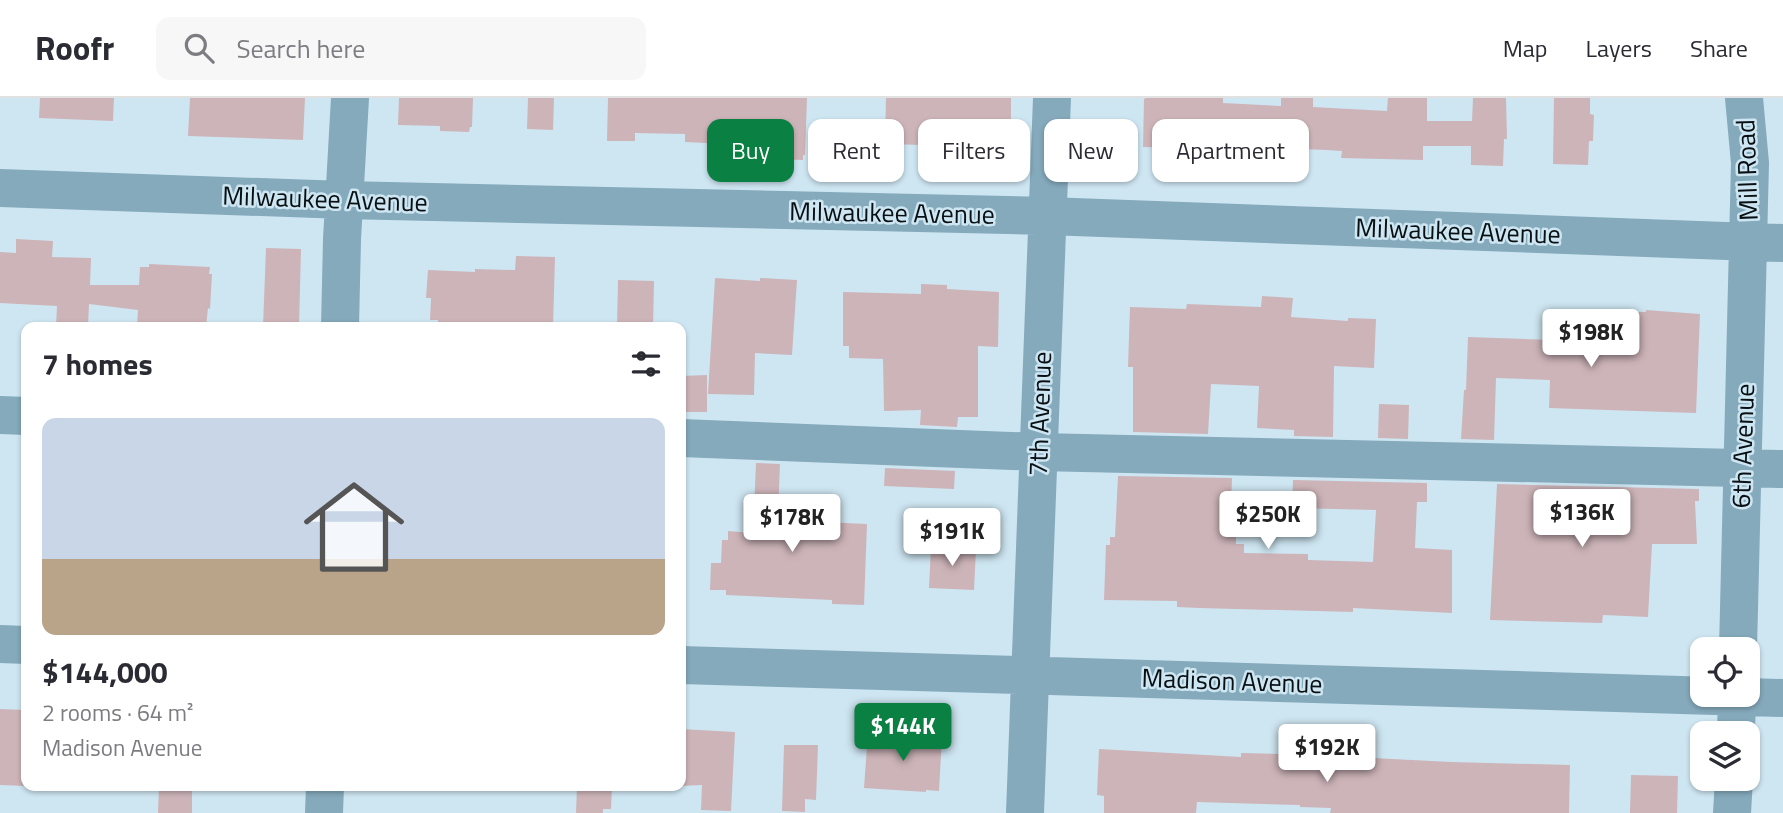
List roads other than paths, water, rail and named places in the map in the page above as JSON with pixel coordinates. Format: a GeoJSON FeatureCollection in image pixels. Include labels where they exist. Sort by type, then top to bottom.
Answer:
{"type":"FeatureCollection","features":[{"type":"Feature","properties":{"kind":"street"},"geometry":{"type":"LineString","coordinates":[[340,322],[350,98]]}},
{"type":"Feature","properties":{"kind":"street","name":"7th Avenue"},"geometry":{"type":"LineString","coordinates":[[1025,813],[1052,98]]}},
{"type":"Feature","properties":{"kind":"street","name":"Mill Road"},"geometry":{"type":"LineString","coordinates":[[1744,98],[1750,163],[1766,243]]}},
{"type":"Feature","properties":{"kind":"street","name":"Milwaukee Avenue"},"geometry":{"type":"LineString","coordinates":[[0,188],[344,200],[1047,216],[1766,243]]}},
{"type":"Feature","properties":{"kind":"street","name":"6th Avenue"},"geometry":{"type":"LineString","coordinates":[[1738,637],[1743,468],[1766,243]]}},
{"type":"Feature","properties":{"kind":"street"},"geometry":{"type":"LineString","coordinates":[[0,415],[21,416]]}},
{"type":"Feature","properties":{"kind":"street"},"geometry":{"type":"LineString","coordinates":[[686,438],[1039,452],[1783,470]]}},
{"type":"Feature","properties":{"kind":"street"},"geometry":{"type":"LineString","coordinates":[[0,644],[21,645]]}},
{"type":"Feature","properties":{"kind":"street","name":"Madison Avenue"},"geometry":{"type":"LineString","coordinates":[[686,665],[1031,675],[1736,708],[1783,698]]}},
{"type":"Feature","properties":{"kind":"street"},"geometry":{"type":"LineString","coordinates":[[324,813],[325,791]]}},
{"type":"Feature","properties":{"kind":"street"},"geometry":{"type":"LineString","coordinates":[[1732,813],[1733,791]]}}]}
